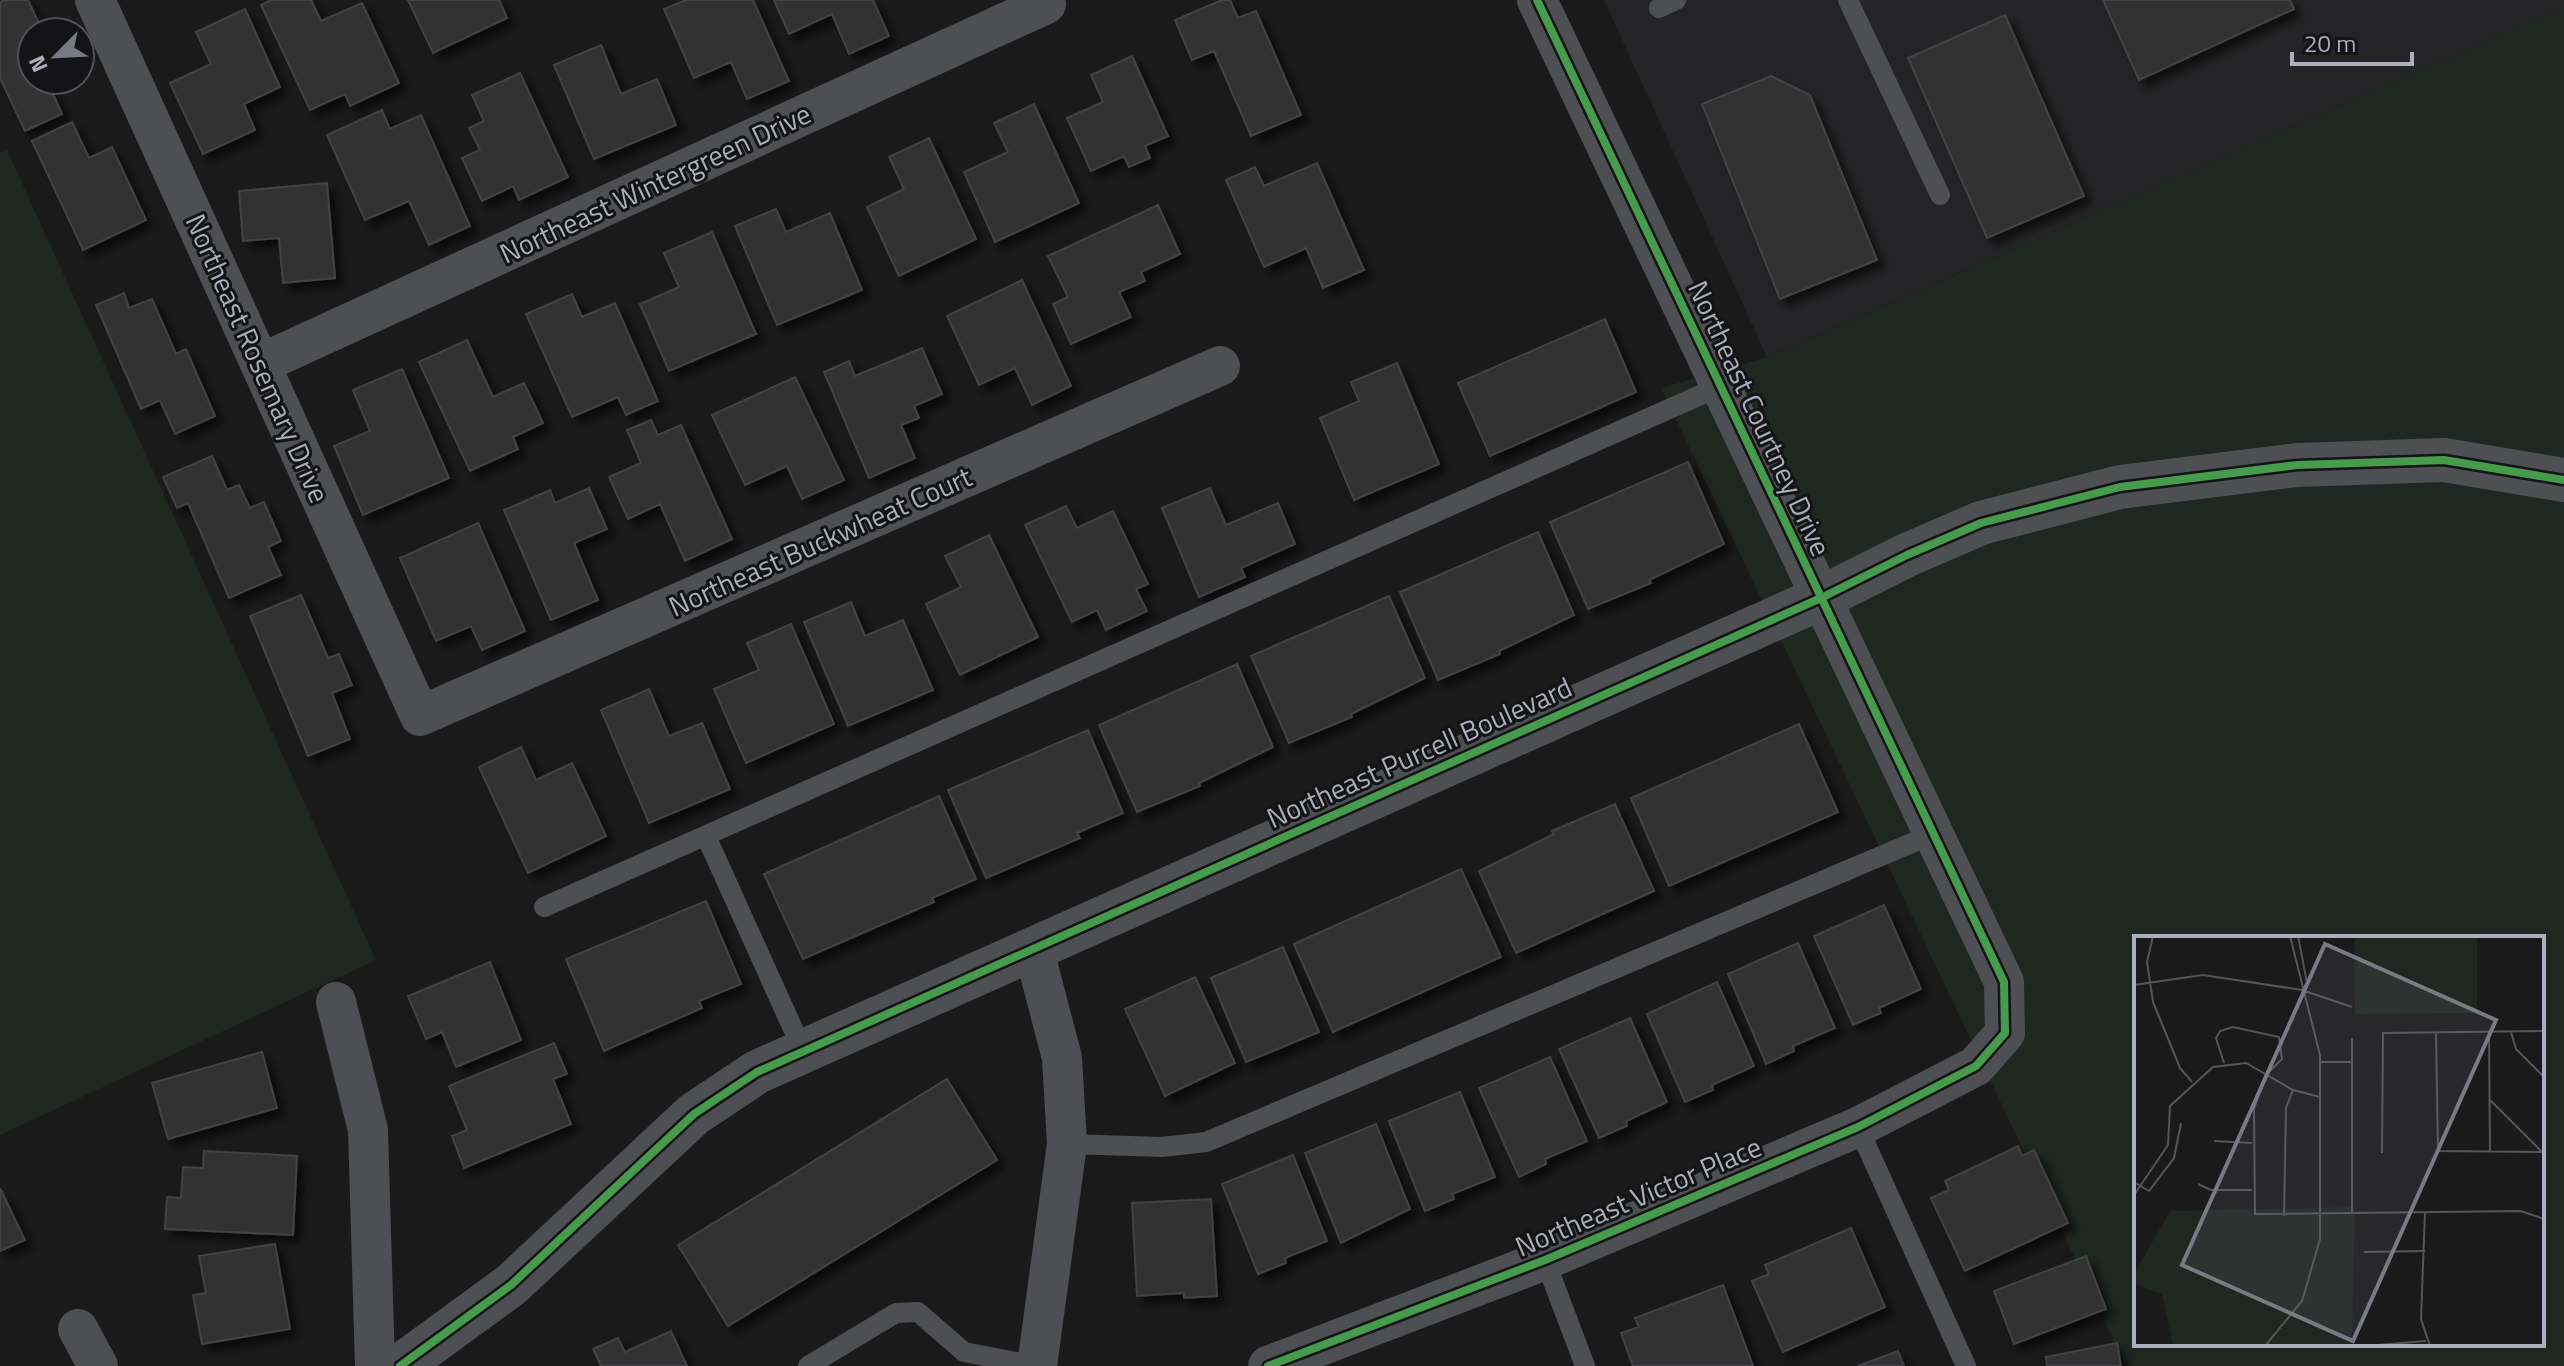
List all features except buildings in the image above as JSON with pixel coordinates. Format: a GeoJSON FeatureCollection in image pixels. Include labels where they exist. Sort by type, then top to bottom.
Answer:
{"type":"FeatureCollection","features":[{"type":"Feature","properties":{"kind":"street","name":"Northeast Wintergreen Drive"},"geometry":{"type":"LineString","coordinates":[[262,363],[1046,4],[1044,0]]}},
{"type":"Feature","properties":{"kind":"street","name":"Northeast Courtney Drive"},"geometry":{"type":"LineString","coordinates":[[1537,0],[2004,982],[2005,1033]]}},
{"type":"Feature","properties":{"kind":"street","name":"Northeast Rosemary Drive"},"geometry":{"type":"LineString","coordinates":[[105,3],[420,716]]}},
{"type":"Feature","properties":{"kind":"street","name":"Northeast Buckwheat Court"},"geometry":{"type":"LineString","coordinates":[[420,716],[1220,366]]}},
{"type":"Feature","properties":{"kind":"street","name":"Northeast Purcell Boulevard"},"geometry":{"type":"LineString","coordinates":[[400,1366],[511,1285],[694,1114],[757,1072],[1821,598],[1907,555],[1981,523],[2120,487],[2297,465],[2444,460],[2564,480]]}},
{"type":"Feature","properties":{"kind":"street"},"geometry":{"type":"LineString","coordinates":[[1033,947],[1062,1058],[1067,1144],[1037,1366]]}},
{"type":"Feature","properties":{"kind":"street"},"geometry":{"type":"LineString","coordinates":[[336,1002],[368,1130],[375,1366]]}},
{"type":"Feature","properties":{"kind":"street","name":"Northeast Victor Place"},"geometry":{"type":"LineString","coordinates":[[1268,1366],[1545,1260],[1858,1127],[1976,1066],[2005,1033]]}},
{"type":"Feature","properties":{"kind":"street"},"geometry":{"type":"LineString","coordinates":[[78,1329],[98,1366]]}},
{"type":"Feature","properties":{"kind":"lane"},"geometry":{"type":"LineString","coordinates":[[1848,0],[1940,195]]}},
{"type":"Feature","properties":{"kind":"lane"},"geometry":{"type":"LineString","coordinates":[[544,907],[1721,386]]}},
{"type":"Feature","properties":{"kind":"lane"},"geometry":{"type":"LineString","coordinates":[[1067,1144],[1162,1147],[1206,1142],[1933,834]]}},
{"type":"Feature","properties":{"kind":"lane"},"geometry":{"type":"LineString","coordinates":[[706,836],[803,1051]]}},
{"type":"Feature","properties":{"kind":"lane"},"geometry":{"type":"LineString","coordinates":[[1858,1127],[1966,1366]]}},
{"type":"Feature","properties":{"kind":"lane"},"geometry":{"type":"LineString","coordinates":[[1545,1260],[1585,1366]]}},
{"type":"Feature","properties":{"kind":"lane"},"geometry":{"type":"LineString","coordinates":[[808,1366],[896,1313],[918,1312],[964,1352],[1037,1366]]}},
{"type":"Feature","properties":{"kind":"shaded area"},"geometry":{"type":"Polygon","coordinates":[[[1604,0],[2564,0],[2564,7],[1767,357],[1604,0]]]}},
{"type":"Feature","properties":{"kind":"shaded area"},"geometry":{"type":"Polygon","coordinates":[[[2564,7],[2564,1366],[2126,1366],[1661,388],[1768,357],[2564,7]]]}},
{"type":"Feature","properties":{"kind":"shaded area"},"geometry":{"type":"Polygon","coordinates":[[[7,150],[376,960],[0,1135],[0,153],[7,150]]]}},
{"type":"Feature","properties":{"kind":"cycle path"},"geometry":{"type":"LineString","coordinates":[[1268,1366],[1545,1260],[1858,1127],[1976,1066],[2005,1033],[2004,982],[1537,0]]}},
{"type":"Feature","properties":{"kind":"cycle path"},"geometry":{"type":"LineString","coordinates":[[400,1366],[511,1285],[694,1114],[757,1072],[1821,598],[1907,555],[1981,523],[2120,487],[2297,465],[2444,460],[2564,480]]}}]}
